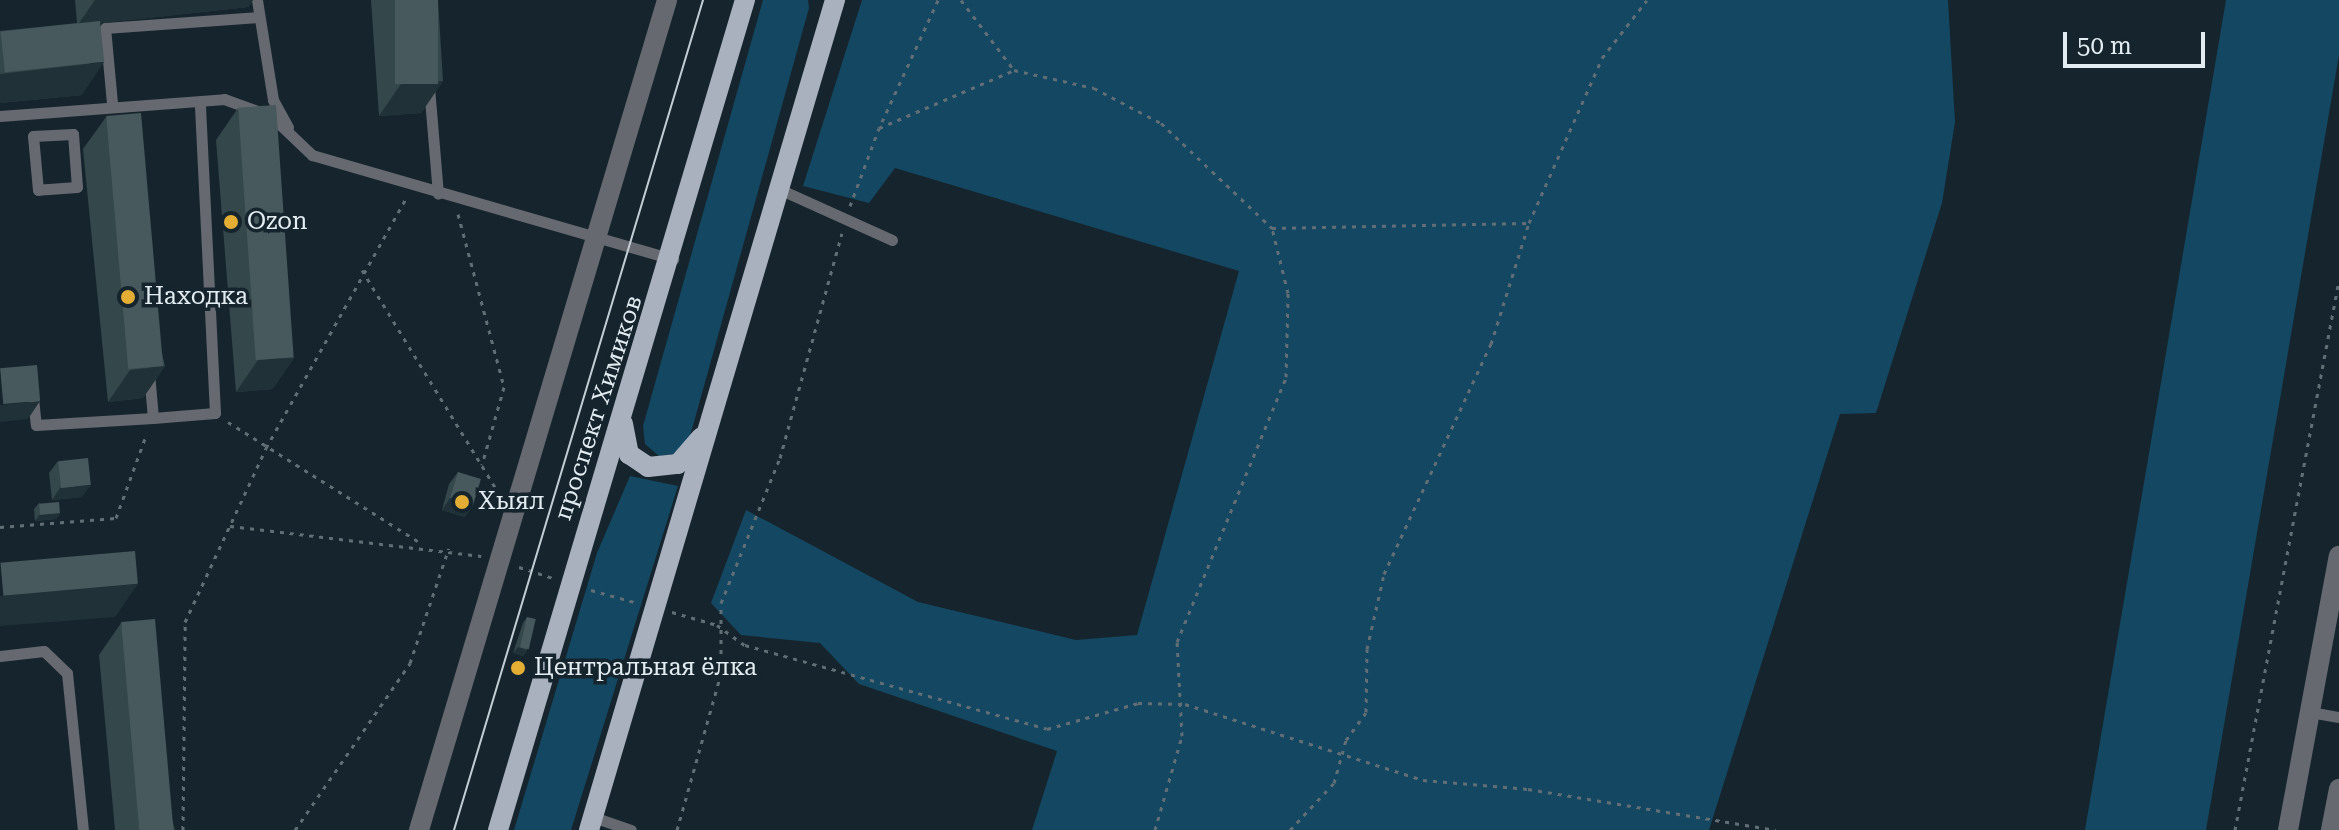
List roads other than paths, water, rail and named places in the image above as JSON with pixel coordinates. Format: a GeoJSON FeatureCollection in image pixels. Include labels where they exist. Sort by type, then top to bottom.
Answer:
{"type":"FeatureCollection","features":[{"type":"Feature","properties":{"kind":"main road","name":"проспект Химиков"},"geometry":{"type":"LineString","coordinates":[[498,830],[673,259],[745,0]]}},
{"type":"Feature","properties":{"kind":"main road"},"geometry":{"type":"LineString","coordinates":[[824,0],[826,31]]}},
{"type":"Feature","properties":{"kind":"main road"},"geometry":{"type":"LineString","coordinates":[[591,823],[835,0]]}},
{"type":"Feature","properties":{"kind":"main road"},"geometry":{"type":"LineString","coordinates":[[623,420],[629,454],[656,468],[685,460],[708,428]]}},
{"type":"Feature","properties":{"kind":"street"},"geometry":{"type":"LineString","coordinates":[[419,830],[667,0]]}},
{"type":"Feature","properties":{"kind":"street"},"geometry":{"type":"LineString","coordinates":[[2288,830],[2339,556]]}},
{"type":"Feature","properties":{"kind":"street"},"geometry":{"type":"LineString","coordinates":[[2331,830],[2339,789]]}},
{"type":"Feature","properties":{"kind":"lane"},"geometry":{"type":"LineString","coordinates":[[257,0],[273,100],[293,137]]}},
{"type":"Feature","properties":{"kind":"lane"},"geometry":{"type":"LineString","coordinates":[[112,103],[105,28],[259,17]]}},
{"type":"Feature","properties":{"kind":"lane"},"geometry":{"type":"LineString","coordinates":[[428,75],[438,194]]}},
{"type":"Feature","properties":{"kind":"lane"},"geometry":{"type":"LineString","coordinates":[[0,116],[128,101],[224,99],[271,116],[312,155],[595,240],[673,259]]}},
{"type":"Feature","properties":{"kind":"lane"},"geometry":{"type":"LineString","coordinates":[[128,101],[130,117]]}},
{"type":"Feature","properties":{"kind":"lane"},"geometry":{"type":"LineString","coordinates":[[31,383],[36,425],[215,413],[200,101]]}},
{"type":"Feature","properties":{"kind":"lane"},"geometry":{"type":"LineString","coordinates":[[36,113],[38,190],[77,187],[73,134],[38,136]]}},
{"type":"Feature","properties":{"kind":"lane"},"geometry":{"type":"LineString","coordinates":[[779,189],[892,240]]}},
{"type":"Feature","properties":{"kind":"lane"},"geometry":{"type":"LineString","coordinates":[[148,354],[153,418]]}},
{"type":"Feature","properties":{"kind":"lane"},"geometry":{"type":"LineString","coordinates":[[0,656],[44,651],[67,673],[83,830]]}},
{"type":"Feature","properties":{"kind":"lane"},"geometry":{"type":"LineString","coordinates":[[2310,712],[2339,717]]}},
{"type":"Feature","properties":{"kind":"lane"},"geometry":{"type":"LineString","coordinates":[[591,823],[631,830]]}},
{"type":"Feature","properties":{"kind":"tram line"},"geometry":{"type":"LineString","coordinates":[[454,830],[703,0]]}},
{"type":"Feature","properties":{"kind":"place","name":"Ozon"},"geometry":{"type":"Point","coordinates":[231,222]}},
{"type":"Feature","properties":{"kind":"place","name":"Находка"},"geometry":{"type":"Point","coordinates":[128,297]}},
{"type":"Feature","properties":{"kind":"place","name":"Хыял"},"geometry":{"type":"Point","coordinates":[462,502]}},
{"type":"Feature","properties":{"kind":"place","name":"Центральная ёлка"},"geometry":{"type":"Point","coordinates":[518,668]}}]}
